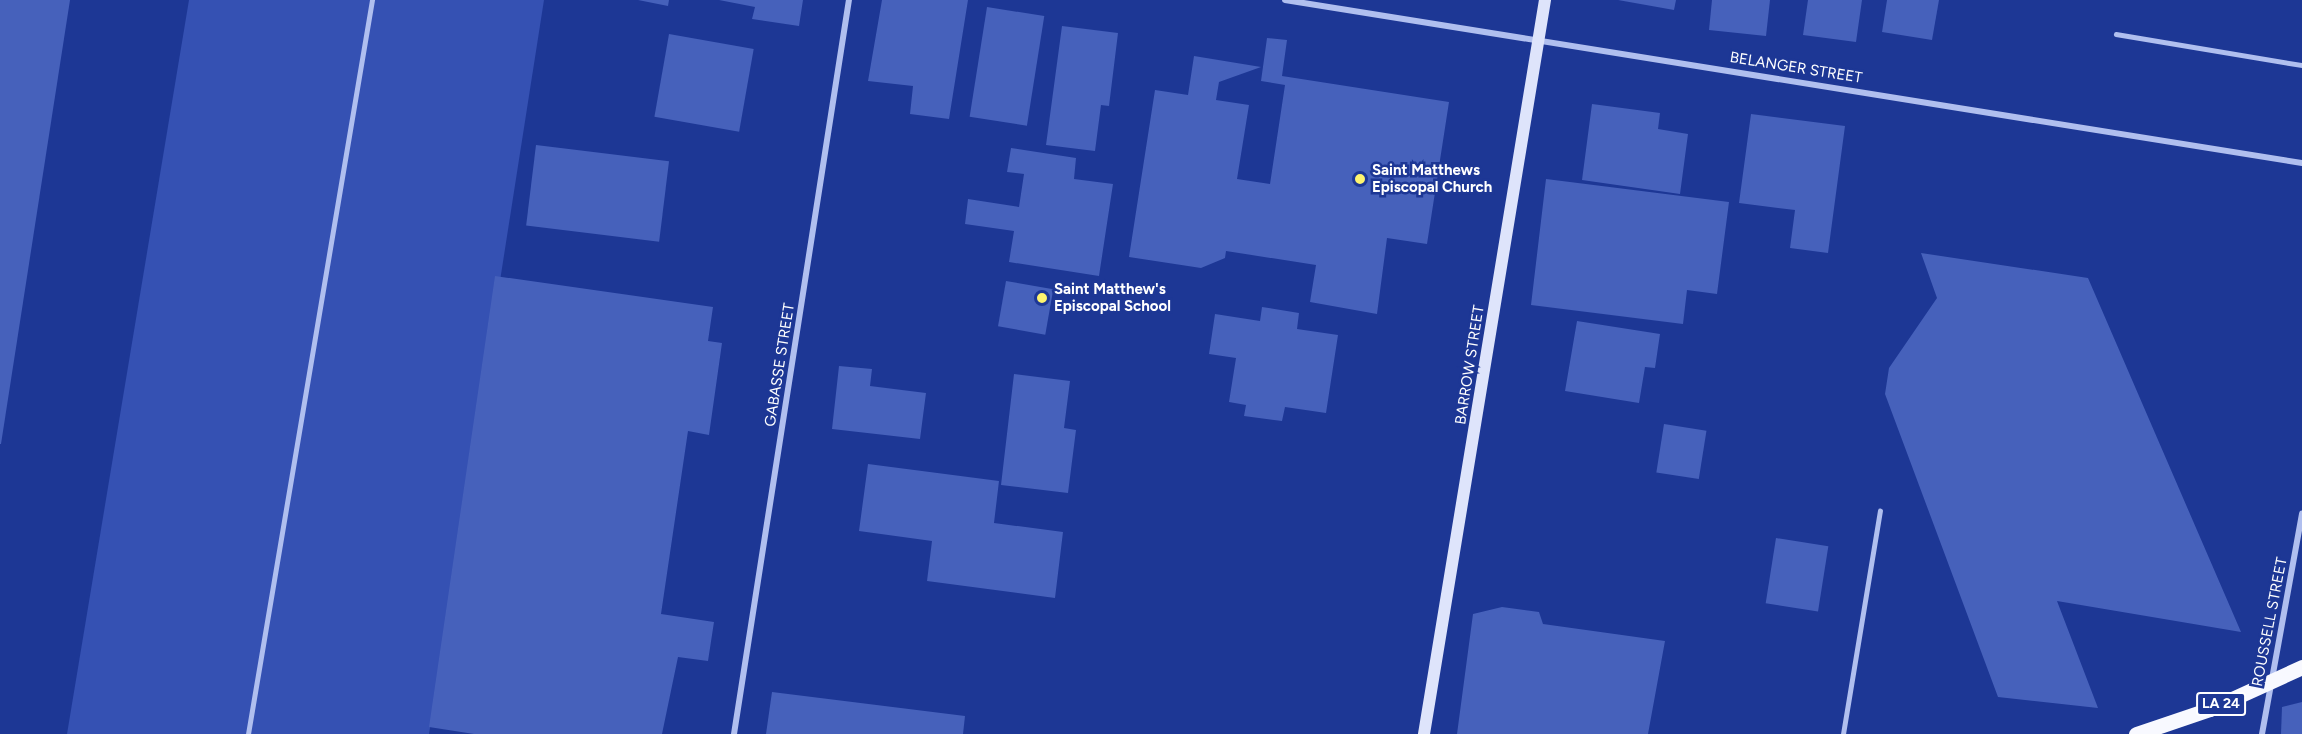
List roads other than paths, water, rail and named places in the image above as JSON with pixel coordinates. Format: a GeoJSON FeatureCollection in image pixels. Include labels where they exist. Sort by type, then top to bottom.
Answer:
{"type":"FeatureCollection","features":[{"type":"Feature","properties":{"kind":"main road","name":"BARROW STREET"},"geometry":{"type":"LineString","coordinates":[[1424,734],[1545,0]]}},
{"type":"Feature","properties":{"kind":"main road","name":"LA 24"},"geometry":{"type":"LineString","coordinates":[[2136,734],[2270,682],[2302,667]]}},
{"type":"Feature","properties":{"kind":"street","name":"GABASSE STREET"},"geometry":{"type":"LineString","coordinates":[[734,734],[849,0]]}},
{"type":"Feature","properties":{"kind":"street","name":"BELANGER STREET"},"geometry":{"type":"LineString","coordinates":[[1285,0],[2302,163]]}},
{"type":"Feature","properties":{"kind":"street","name":"ROUSSELL STREET"},"geometry":{"type":"LineString","coordinates":[[2262,734],[2302,514]]}},
{"type":"Feature","properties":{"kind":"lane"},"geometry":{"type":"LineString","coordinates":[[248,734],[372,0]]}},
{"type":"Feature","properties":{"kind":"lane"},"geometry":{"type":"LineString","coordinates":[[2116,34],[2302,65]]}},
{"type":"Feature","properties":{"kind":"lane"},"geometry":{"type":"LineString","coordinates":[[1842,734],[1880,511]]}},
{"type":"Feature","properties":{"kind":"place","name":"Saint Matthews Episcopal Church"},"geometry":{"type":"Point","coordinates":[1360,179]}},
{"type":"Feature","properties":{"kind":"place","name":"Saint Matthew's Episcopal School"},"geometry":{"type":"Point","coordinates":[1042,298]}}]}
